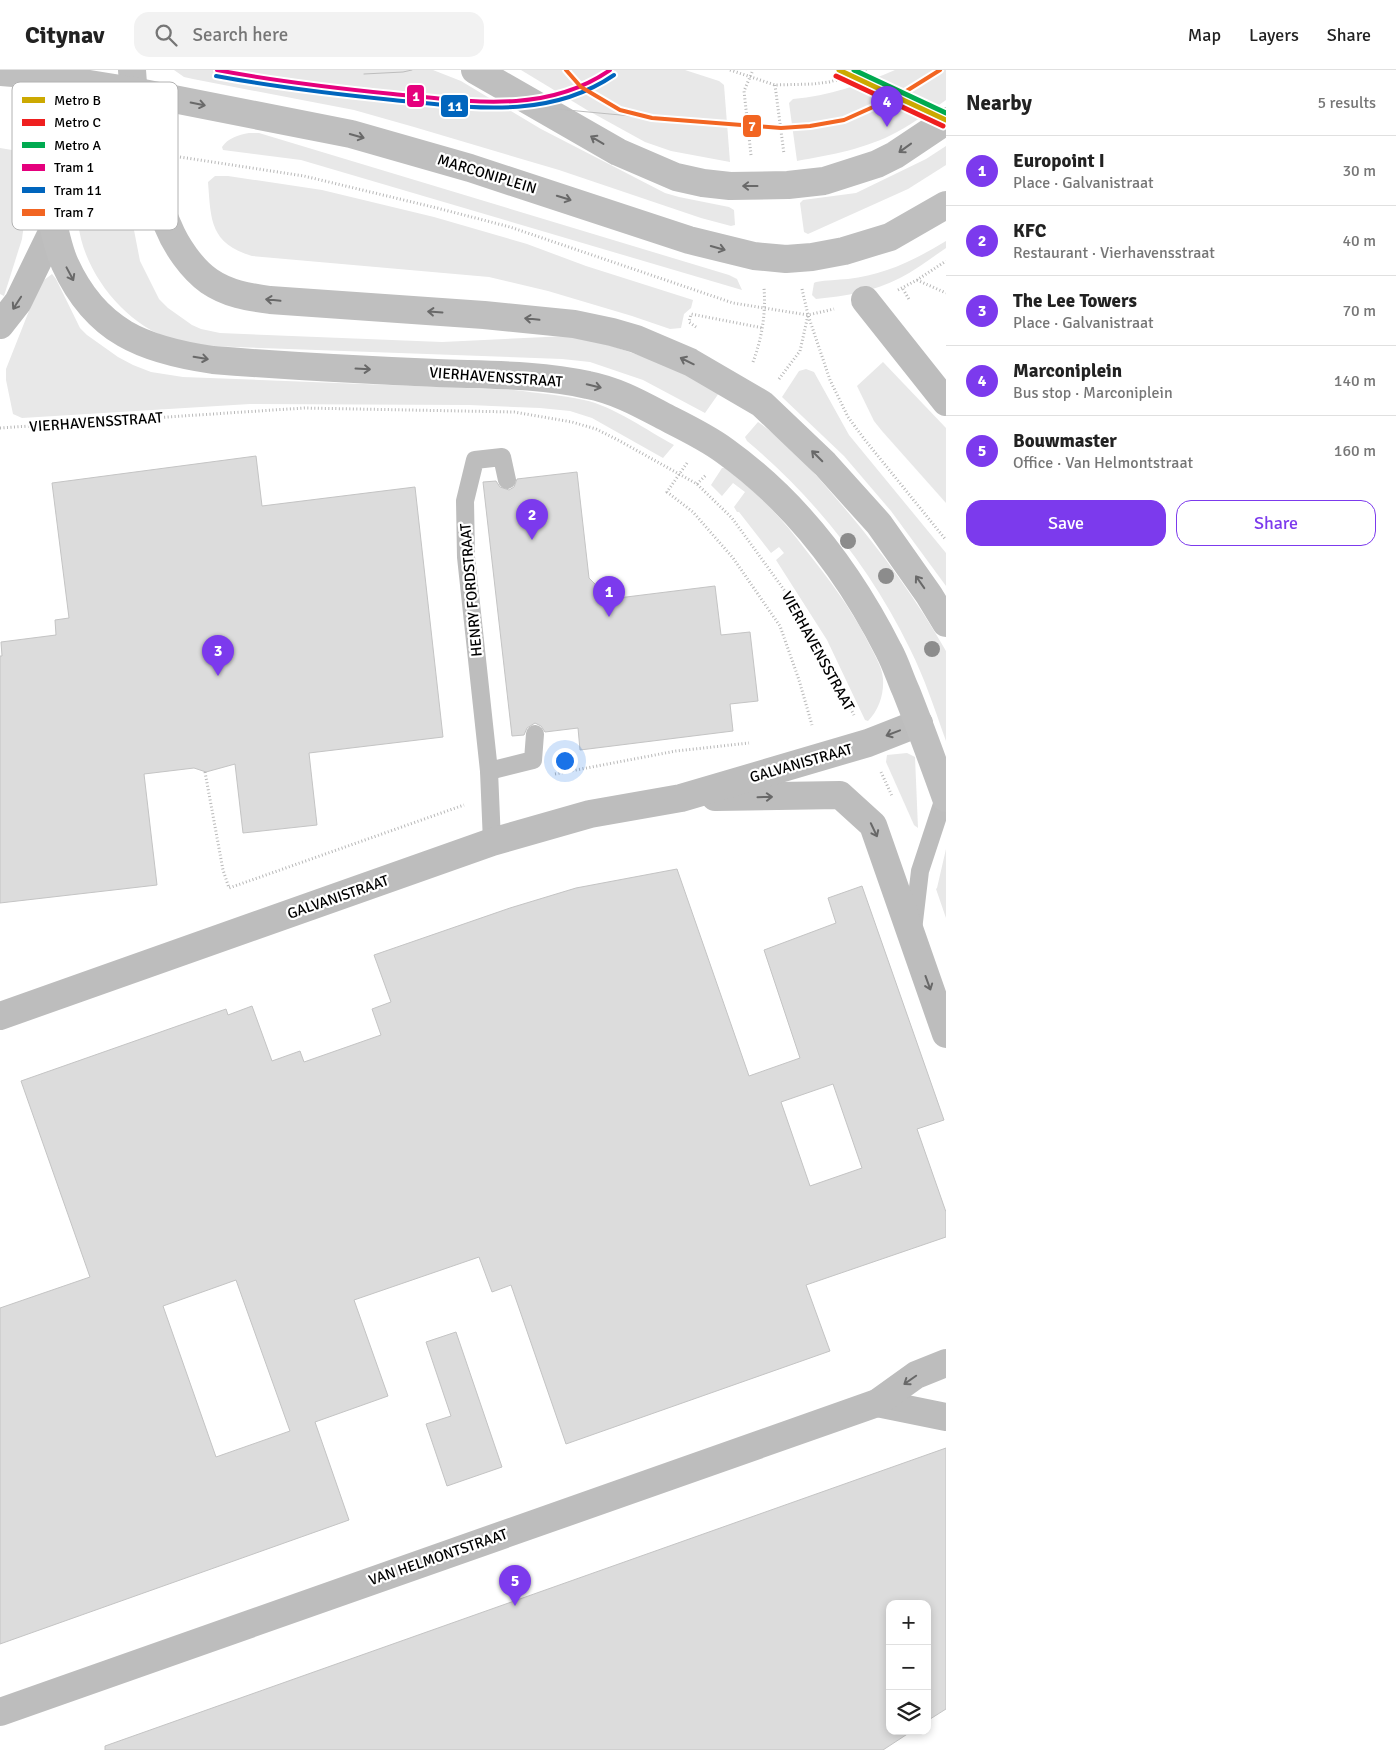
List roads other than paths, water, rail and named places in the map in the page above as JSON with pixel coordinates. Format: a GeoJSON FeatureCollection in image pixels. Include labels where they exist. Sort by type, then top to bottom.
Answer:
{"type":"FeatureCollection","features":[{"type":"Feature","properties":{"kind":"main road"},"geometry":{"type":"LineString","coordinates":[[475,70],[618,152],[676,177],[703,184],[730,186],[788,185],[824,180],[877,164],[895,155],[946,121]]}},
{"type":"Feature","properties":{"kind":"main road","name":"MARCONIPLEIN"},"geometry":{"type":"LineString","coordinates":[[17,72],[133,81]]}},
{"type":"Feature","properties":{"kind":"main road","name":"MARCONIPLEIN"},"geometry":{"type":"LineString","coordinates":[[178,92],[351,134],[470,168],[689,240],[754,256],[786,259],[812,257],[844,251],[890,237],[946,205]]}},
{"type":"Feature","properties":{"kind":"main road","name":"VIERHAVENSSTRAAT"},"geometry":{"type":"LineString","coordinates":[[55,230],[64,263],[82,294],[110,325],[144,345],[194,358],[232,362],[563,380],[600,388],[628,398],[726,451],[779,495],[838,566],[868,613],[890,653],[919,723],[946,797]]}},
{"type":"Feature","properties":{"kind":"main road"},"geometry":{"type":"LineString","coordinates":[[169,230],[194,266],[207,280],[223,290],[241,296],[270,300],[493,316],[574,324],[612,332],[660,348],[690,362],[762,404],[825,464],[879,524],[929,595],[946,623]]}},
{"type":"Feature","properties":{"kind":"street"},"geometry":{"type":"LineString","coordinates":[[0,326],[18,302],[53,230]]}},
{"type":"Feature","properties":{"kind":"street"},"geometry":{"type":"LineString","coordinates":[[865,300],[946,402]]}},
{"type":"Feature","properties":{"kind":"street","name":"GALVANISTRAAT"},"geometry":{"type":"LineString","coordinates":[[0,1016],[492,842],[590,814],[682,798],[868,743],[919,723]]}},
{"type":"Feature","properties":{"kind":"street","name":"GALVANISTRAAT"},"geometry":{"type":"LineString","coordinates":[[682,798],[840,796],[873,825],[912,940]]}},
{"type":"Feature","properties":{"kind":"street"},"geometry":{"type":"LineString","coordinates":[[912,940],[946,1034]]}},
{"type":"Feature","properties":{"kind":"street","name":"VAN HELMONTSTRAAT"},"geometry":{"type":"LineString","coordinates":[[0,1712],[877,1403],[916,1375],[946,1363]]}},
{"type":"Feature","properties":{"kind":"street"},"geometry":{"type":"LineString","coordinates":[[877,1403],[946,1418]]}},
{"type":"Feature","properties":{"kind":"lane","name":"HENRY FORDSTRAAT"},"geometry":{"type":"LineString","coordinates":[[492,842],[489,771],[466,557],[465,501],[475,460],[502,457],[507,480]]}},
{"type":"Feature","properties":{"kind":"lane"},"geometry":{"type":"LineString","coordinates":[[489,771],[533,760],[535,734]]}},
{"type":"Feature","properties":{"kind":"lane"},"geometry":{"type":"LineString","coordinates":[[912,940],[920,871],[946,797]]}},
{"type":"Feature","properties":{"kind":"tram line","name":"1"},"geometry":{"type":"LineString","coordinates":[[217,70],[283,81],[371,92],[449,100],[505,102],[559,94],[585,84],[610,70]]}},
{"type":"Feature","properties":{"kind":"tram line"},"geometry":{"type":"LineString","coordinates":[[364,74],[412,70]]}},
{"type":"Feature","properties":{"kind":"tram line","name":"7"},"geometry":{"type":"LineString","coordinates":[[566,70],[581,87],[620,110],[652,118],[781,128],[810,126],[844,120],[900,95],[940,70]]}},
{"type":"Feature","properties":{"kind":"tram line","name":"11"},"geometry":{"type":"LineString","coordinates":[[216,76],[282,87],[371,98],[450,106],[506,107],[534,105],[562,99],[588,90],[614,75]]}},
{"type":"Feature","properties":{"kind":"tram line"},"geometry":{"type":"LineString","coordinates":[[493,103],[652,118]]}},
{"type":"Feature","properties":{"kind":"metro line","name":"B"},"geometry":{"type":"LineString","coordinates":[[839,70],[946,120]]}},
{"type":"Feature","properties":{"kind":"metro line","name":"A"},"geometry":{"type":"LineString","coordinates":[[854,70],[946,113]]}},
{"type":"Feature","properties":{"kind":"metro line","name":"C"},"geometry":{"type":"LineString","coordinates":[[836,76],[943,126]]}},
{"type":"Feature","properties":{"kind":"place","name":"Marconiplein"},"geometry":{"type":"Point","coordinates":[887,127]}},
{"type":"Feature","properties":{"kind":"place","name":"KFC"},"geometry":{"type":"Point","coordinates":[532,540]}},
{"type":"Feature","properties":{"kind":"place","name":"Europoint I"},"geometry":{"type":"Point","coordinates":[609,617]}},
{"type":"Feature","properties":{"kind":"place","name":"The Lee Towers"},"geometry":{"type":"Point","coordinates":[218,676]}},
{"type":"Feature","properties":{"kind":"place","name":"Bouwmaster"},"geometry":{"type":"Point","coordinates":[515,1606]}}]}
